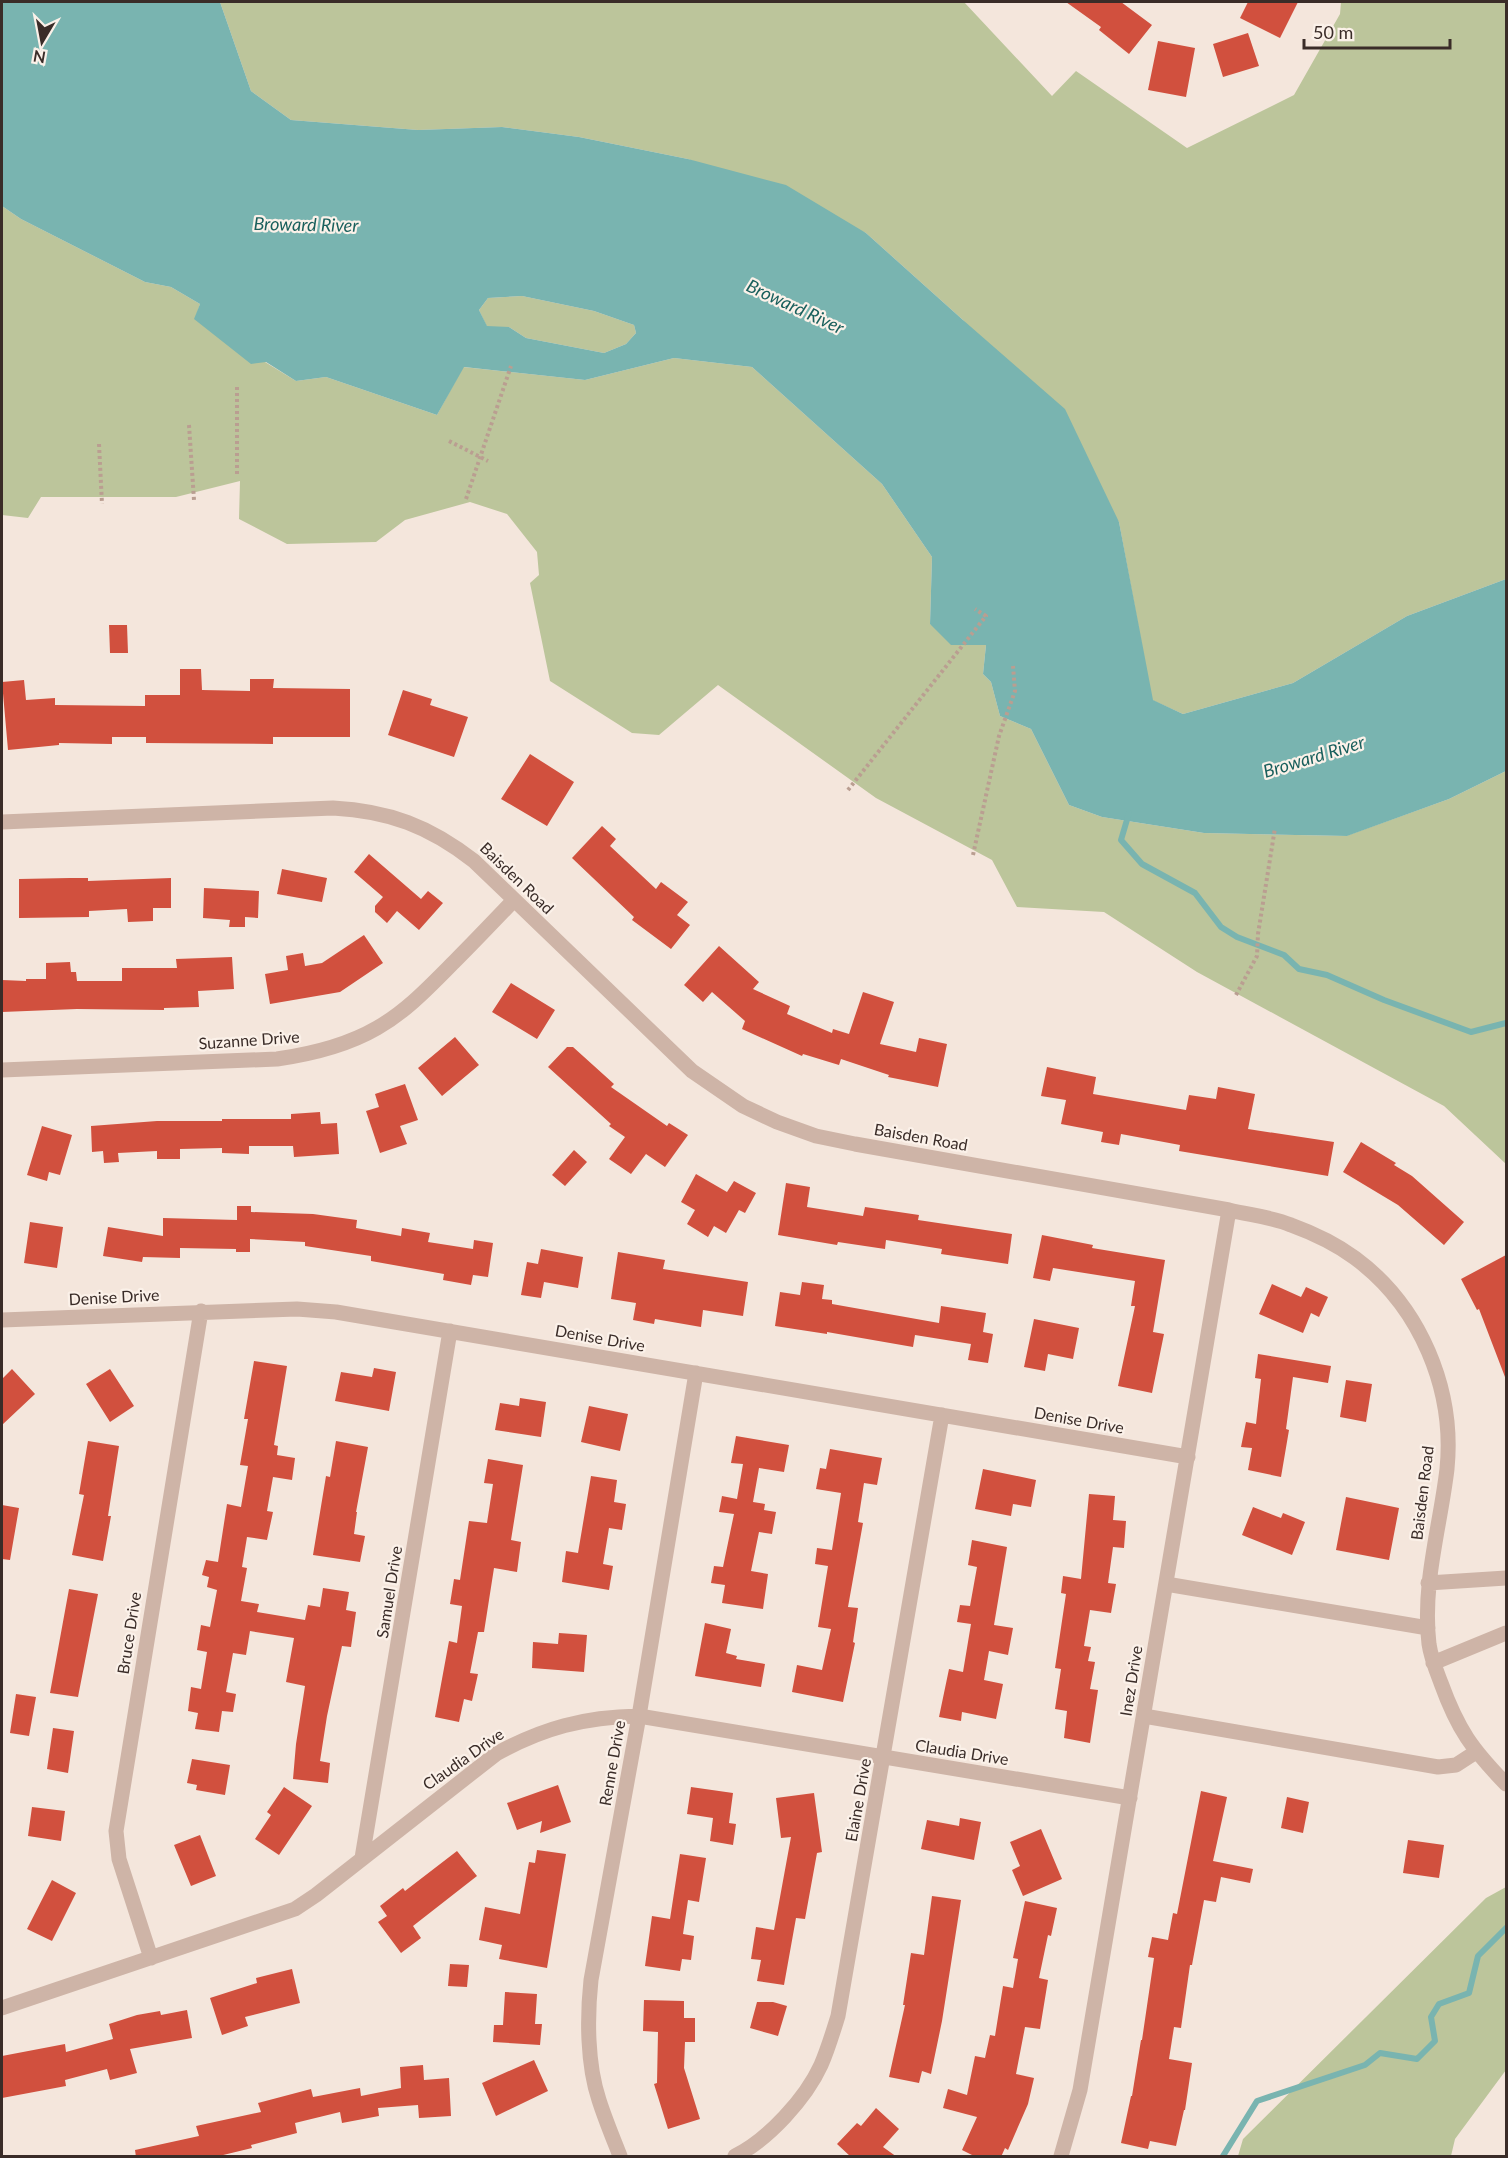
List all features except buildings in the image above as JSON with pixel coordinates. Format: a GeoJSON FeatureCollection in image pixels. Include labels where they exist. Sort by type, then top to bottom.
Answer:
{"type":"FeatureCollection","features":[{"type":"Feature","properties":{"kind":"street","name":"Baisden Road"},"geometry":{"type":"LineString","coordinates":[[2,822],[333,808],[363,810],[395,817],[450,842],[474,861],[692,1071],[743,1106],[777,1122],[816,1136],[855,1144],[1229,1210],[1289,1224],[1326,1240],[1355,1258],[1378,1278],[1398,1301],[1413,1322],[1433,1359],[1447,1423],[1447,1467],[1428,1583],[1428,1628],[1434,1663],[1450,1710],[1460,1729],[1476,1752],[1506,1784]]}},
{"type":"Feature","properties":{"kind":"street","name":"Suzanne Drive"},"geometry":{"type":"LineString","coordinates":[[2,1070],[277,1059],[310,1054],[343,1044],[376,1029],[399,1014],[422,994],[514,900]]}},
{"type":"Feature","properties":{"kind":"street","name":"Inez Drive"},"geometry":{"type":"LineString","coordinates":[[1061,2157],[1080,2090],[1229,1210]]}},
{"type":"Feature","properties":{"kind":"street","name":"Denise Drive"},"geometry":{"type":"LineString","coordinates":[[2,1320],[201,1311],[297,1309],[336,1312],[1188,1457]]}},
{"type":"Feature","properties":{"kind":"street","name":"Bruce Drive"},"geometry":{"type":"LineString","coordinates":[[151,1958],[119,1859],[116,1831],[201,1311]]}},
{"type":"Feature","properties":{"kind":"street","name":"Samuel Drive"},"geometry":{"type":"LineString","coordinates":[[362,1858],[450,1331]]}},
{"type":"Feature","properties":{"kind":"street","name":"Renne Drive"},"geometry":{"type":"LineString","coordinates":[[620,2157],[596,2091],[588,2010],[593,1969],[639,1716],[696,1373]]}},
{"type":"Feature","properties":{"kind":"street","name":"Elaine Drive"},"geometry":{"type":"LineString","coordinates":[[735,2157],[761,2139],[794,2107],[821,2066],[838,2016],[942,1414]]}},
{"type":"Feature","properties":{"kind":"street"},"geometry":{"type":"LineString","coordinates":[[1428,1583],[1506,1578]]}},
{"type":"Feature","properties":{"kind":"street"},"geometry":{"type":"LineString","coordinates":[[1166,1584],[1428,1628]]}},
{"type":"Feature","properties":{"kind":"street"},"geometry":{"type":"LineString","coordinates":[[1434,1663],[1506,1633]]}},
{"type":"Feature","properties":{"kind":"street","name":"Claudia Drive"},"geometry":{"type":"LineString","coordinates":[[2,2008],[295,1908],[316,1895],[475,1768],[520,1741],[549,1729],[585,1720],[639,1716],[1130,1798]]}},
{"type":"Feature","properties":{"kind":"street"},"geometry":{"type":"LineString","coordinates":[[1144,1716],[1438,1767],[1456,1765],[1476,1752]]}},
{"type":"Feature","properties":{"kind":"path"},"geometry":{"type":"LineString","coordinates":[[466,499],[512,366]]}},
{"type":"Feature","properties":{"kind":"path"},"geometry":{"type":"LineString","coordinates":[[237,387],[237,475]]}},
{"type":"Feature","properties":{"kind":"path"},"geometry":{"type":"LineString","coordinates":[[189,424],[194,500]]}},
{"type":"Feature","properties":{"kind":"path"},"geometry":{"type":"LineString","coordinates":[[449,441],[488,461]]}},
{"type":"Feature","properties":{"kind":"path"},"geometry":{"type":"LineString","coordinates":[[99,444],[102,504]]}},
{"type":"Feature","properties":{"kind":"path"},"geometry":{"type":"LineString","coordinates":[[848,790],[986,616],[975,609]]}},
{"type":"Feature","properties":{"kind":"path"},"geometry":{"type":"LineString","coordinates":[[973,855],[999,736],[1015,692],[1013,666]]}},
{"type":"Feature","properties":{"kind":"path"},"geometry":{"type":"LineString","coordinates":[[1236,996],[1257,956],[1258,934],[1275,828]]}},
{"type":"Feature","properties":{"kind":"green space"},"geometry":{"type":"Polygon","coordinates":[[[220,2],[964,2],[1052,96],[1076,71],[1187,148],[1294,95],[1340,14],[1341,2],[1506,2],[1506,579],[1407,616],[1293,683],[1183,714],[1152,700],[1119,522],[963,320],[866,233],[688,159],[579,137],[502,127],[418,130],[291,120],[251,91],[220,2]]]}},
{"type":"Feature","properties":{"kind":"green space"},"geometry":{"type":"Polygon","coordinates":[[[2,206],[21,219],[145,282],[171,287],[200,304],[195,319],[296,381],[326,377],[437,415],[463,367],[585,380],[674,358],[752,367],[882,484],[932,557],[930,624],[986,645],[983,674],[991,682],[1000,716],[1031,729],[1069,805],[1102,817],[1204,833],[1346,836],[1449,799],[1506,771],[1506,1164],[1444,1106],[1197,972],[1104,912],[1017,907],[992,860],[876,798],[718,685],[659,735],[632,733],[550,681],[530,583],[539,575],[537,552],[507,514],[470,502],[405,520],[376,542],[287,544],[239,519],[240,481],[176,497],[41,497],[28,518],[2,515],[2,206]]]}},
{"type":"Feature","properties":{"kind":"green space"},"geometry":{"type":"Polygon","coordinates":[[[522,296],[594,311],[634,325],[636,333],[626,344],[604,353],[526,338],[509,327],[487,327],[479,310],[488,298],[522,296]]]}},
{"type":"Feature","properties":{"kind":"green space"},"geometry":{"type":"Polygon","coordinates":[[[1506,1887],[1506,2070],[1455,2139],[1451,2156],[1238,2156],[1243,2139],[1486,1898],[1506,1887]]]}},
{"type":"Feature","properties":{"kind":"water","name":"Broward River"},"geometry":{"type":"Polygon","coordinates":[[[2,2],[220,2],[251,91],[291,120],[418,130],[502,127],[579,137],[688,159],[786,185],[866,233],[1065,409],[1119,522],[1153,700],[1183,714],[1293,683],[1407,616],[1506,579],[1506,771],[1449,799],[1347,836],[1204,833],[1102,817],[1069,805],[1031,729],[1000,716],[991,682],[983,674],[986,645],[951,645],[930,624],[932,557],[882,484],[752,367],[674,358],[585,380],[464,367],[437,415],[326,377],[296,381],[266,362],[251,364],[194,319],[200,304],[171,287],[145,282],[21,219],[2,206],[2,2]],[[522,296],[488,298],[479,310],[487,326],[509,327],[526,338],[604,353],[626,344],[636,333],[634,325],[594,311],[522,296]]]}},
{"type":"Feature","properties":{"kind":"waterway"},"geometry":{"type":"LineString","coordinates":[[1129,813],[1121,840],[1142,864],[1195,893],[1221,927],[1237,937],[1284,955],[1299,969],[1327,975],[1384,1000],[1471,1032],[1506,1023]]}},
{"type":"Feature","properties":{"kind":"waterway"},"geometry":{"type":"LineString","coordinates":[[1223,2156],[1257,2101],[1365,2065],[1380,2053],[1417,2059],[1435,2041],[1431,2017],[1439,2004],[1469,1993],[1478,1956],[1506,1928]]}}]}
